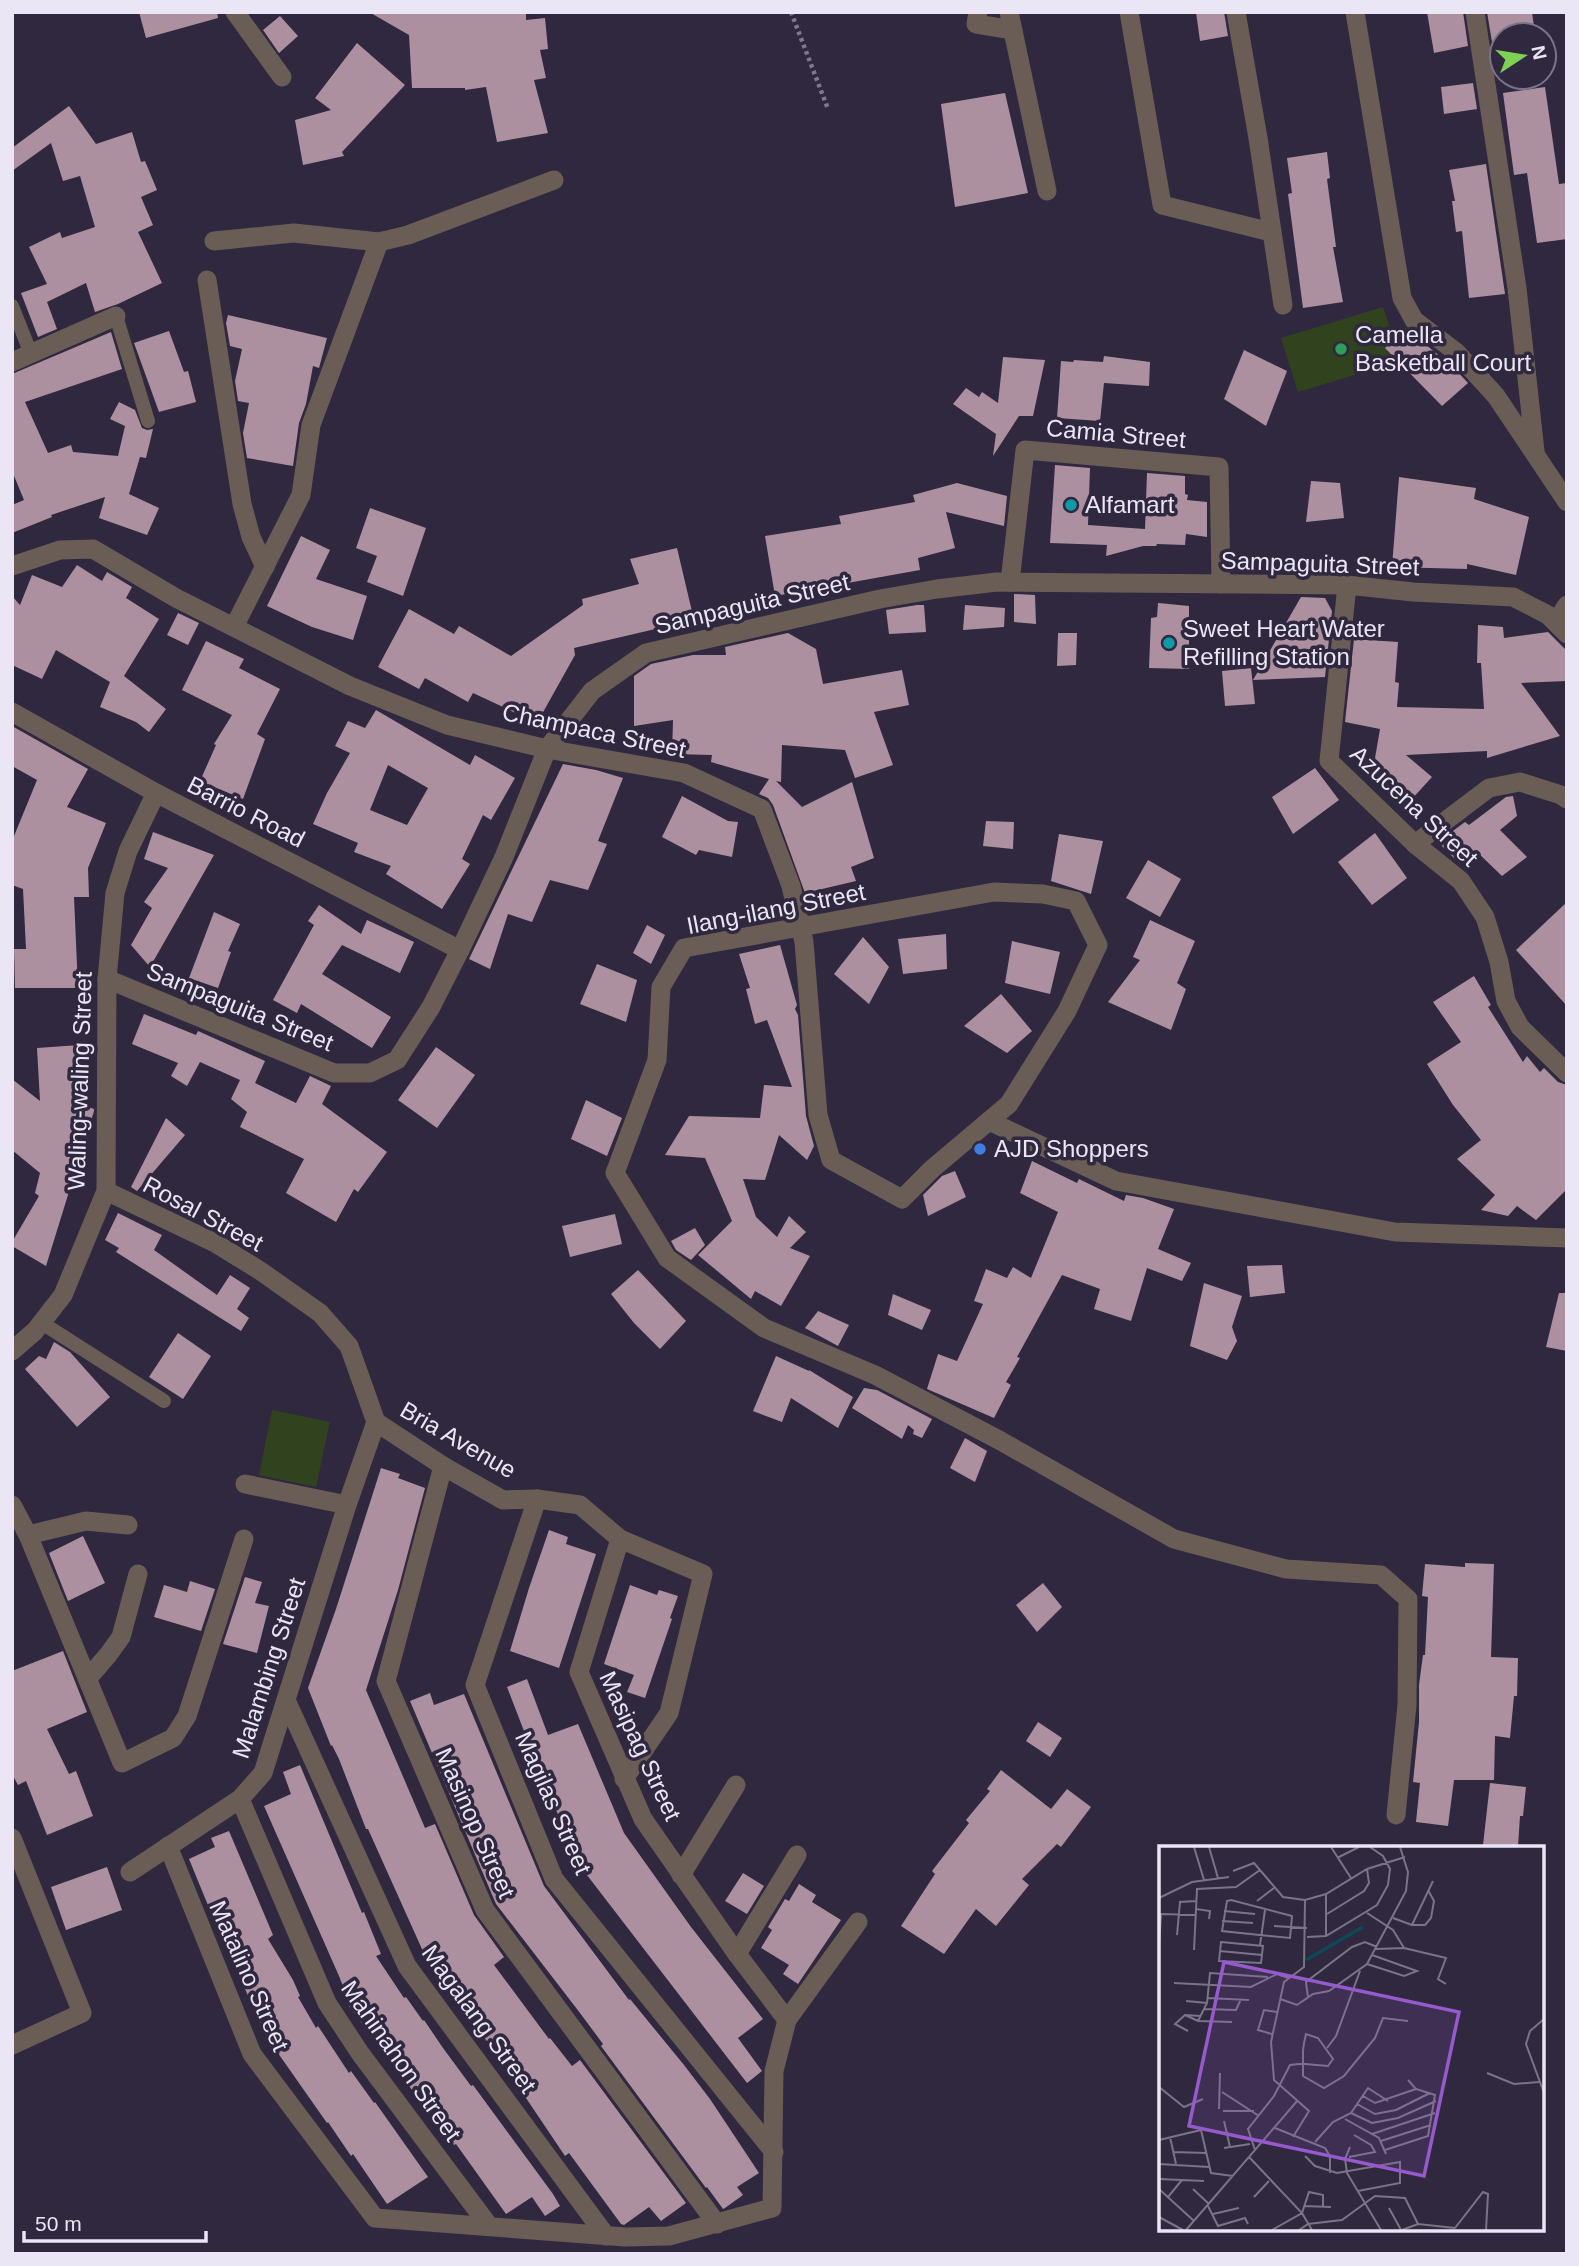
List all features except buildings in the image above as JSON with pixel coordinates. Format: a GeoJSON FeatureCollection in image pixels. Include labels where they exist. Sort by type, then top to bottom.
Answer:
{"type":"FeatureCollection","features":[{"type":"Feature","properties":{"kind":"street"},"geometry":{"type":"LineString","coordinates":[[235,12],[282,77]]}},
{"type":"Feature","properties":{"kind":"street"},"geometry":{"type":"LineString","coordinates":[[978,12],[976,24],[1011,21],[1047,191]]}},
{"type":"Feature","properties":{"kind":"street"},"geometry":{"type":"LineString","coordinates":[[1129,12],[1162,205],[1272,232]]}},
{"type":"Feature","properties":{"kind":"street"},"geometry":{"type":"LineString","coordinates":[[1236,12],[1283,305]]}},
{"type":"Feature","properties":{"kind":"street"},"geometry":{"type":"LineString","coordinates":[[1355,12],[1402,298],[1414,320],[1456,352],[1496,396],[1567,502]]}},
{"type":"Feature","properties":{"kind":"street"},"geometry":{"type":"LineString","coordinates":[[1475,12],[1517,288],[1535,456]]}},
{"type":"Feature","properties":{"kind":"street"},"geometry":{"type":"LineString","coordinates":[[214,241],[294,233],[379,242],[408,235],[554,180]]}},
{"type":"Feature","properties":{"kind":"street"},"geometry":{"type":"LineString","coordinates":[[234,627],[301,495],[312,425],[379,242]]}},
{"type":"Feature","properties":{"kind":"street"},"geometry":{"type":"LineString","coordinates":[[207,280],[242,504],[251,537],[265,567]]}},
{"type":"Feature","properties":{"kind":"street"},"geometry":{"type":"LineString","coordinates":[[12,362],[116,316]]}},
{"type":"Feature","properties":{"kind":"street","name":"Camia Street"},"geometry":{"type":"LineString","coordinates":[[1010,582],[1025,450],[1219,467],[1220,584]]}},
{"type":"Feature","properties":{"kind":"street","name":"Champaca Street"},"geometry":{"type":"LineString","coordinates":[[12,566],[60,550],[93,549],[176,598],[350,686],[447,725],[547,748],[684,773],[762,809],[792,886],[804,942],[818,1115],[831,1160],[902,1199]]}},
{"type":"Feature","properties":{"kind":"street","name":"Sampaguita Street"},"geometry":{"type":"LineString","coordinates":[[107,979],[334,1073],[370,1073],[397,1060],[431,1007],[460,950],[504,857],[547,748],[592,691],[646,653],[880,599],[937,589],[1010,582],[1347,585],[1413,592],[1513,597],[1548,615],[1561,628]]}},
{"type":"Feature","properties":{"kind":"street","name":"Azucena Street"},"geometry":{"type":"LineString","coordinates":[[1347,585],[1329,761],[1415,844],[1461,881],[1485,916],[1499,962],[1506,1001],[1520,1027],[1567,1073]]}},
{"type":"Feature","properties":{"kind":"street"},"geometry":{"type":"LineString","coordinates":[[1561,628],[1567,605]]}},
{"type":"Feature","properties":{"kind":"street","name":"Barrio Road"},"geometry":{"type":"LineString","coordinates":[[12,712],[156,793],[460,950]]}},
{"type":"Feature","properties":{"kind":"street"},"geometry":{"type":"LineString","coordinates":[[1415,844],[1489,788],[1520,782],[1567,799]]}},
{"type":"Feature","properties":{"kind":"street","name":"Waling-waling Street"},"geometry":{"type":"LineString","coordinates":[[12,1351],[35,1331],[63,1295],[106,1191],[107,979],[115,893],[128,850],[156,793]]}},
{"type":"Feature","properties":{"kind":"street","name":"Ilang-ilang Street"},"geometry":{"type":"LineString","coordinates":[[902,1199],[932,1169],[1009,1104],[1067,1012],[1098,945],[1076,901],[1043,894],[994,892],[684,948],[661,987],[657,1060],[615,1172],[667,1258],[764,1328],[875,1375],[999,1440],[1174,1539],[1286,1569],[1381,1574],[1408,1599],[1407,1705],[1396,1815]]}},
{"type":"Feature","properties":{"kind":"street"},"geometry":{"type":"LineString","coordinates":[[989,1121],[1116,1181],[1395,1232],[1567,1238]]}},
{"type":"Feature","properties":{"kind":"street","name":"Rosal Street"},"geometry":{"type":"LineString","coordinates":[[106,1191],[215,1243],[277,1283]]}},
{"type":"Feature","properties":{"kind":"street","name":"Bria Avenue"},"geometry":{"type":"LineString","coordinates":[[277,1283],[320,1313],[349,1346],[376,1422],[443,1466],[503,1500],[537,1499],[580,1505],[620,1539],[703,1574],[669,1713],[624,1779]]}},
{"type":"Feature","properties":{"kind":"street","name":"Malambing Street"},"geometry":{"type":"LineString","coordinates":[[130,1872],[240,1799],[263,1773],[347,1505],[376,1422]]}},
{"type":"Feature","properties":{"kind":"street","name":"Masinop Street"},"geometry":{"type":"LineString","coordinates":[[443,1466],[386,1681],[485,1910],[717,2224]]}},
{"type":"Feature","properties":{"kind":"street"},"geometry":{"type":"LineString","coordinates":[[245,1484],[347,1505]]}},
{"type":"Feature","properties":{"kind":"street","name":"Magilas Street"},"geometry":{"type":"LineString","coordinates":[[537,1499],[475,1685],[554,1879],[774,2152]]}},
{"type":"Feature","properties":{"kind":"street"},"geometry":{"type":"LineString","coordinates":[[12,1505],[28,1535],[122,1763],[173,1738],[187,1716],[244,1539]]}},
{"type":"Feature","properties":{"kind":"street"},"geometry":{"type":"LineString","coordinates":[[28,1535],[86,1521],[128,1525]]}},
{"type":"Feature","properties":{"kind":"street","name":"Masipag Street"},"geometry":{"type":"LineString","coordinates":[[620,1539],[579,1672],[643,1819],[737,1954],[787,2020]]}},
{"type":"Feature","properties":{"kind":"street"},"geometry":{"type":"LineString","coordinates":[[88,1678],[121,1637],[138,1574]]}},
{"type":"Feature","properties":{"kind":"street","name":"Magalang Street"},"geometry":{"type":"LineString","coordinates":[[286,1700],[407,1966],[607,2236]]}},
{"type":"Feature","properties":{"kind":"street"},"geometry":{"type":"LineString","coordinates":[[681,1875],[736,1785]]}},
{"type":"Feature","properties":{"kind":"street","name":"Mahinahon Street"},"geometry":{"type":"LineString","coordinates":[[240,1799],[327,2003],[360,2053],[489,2226]]}},
{"type":"Feature","properties":{"kind":"street"},"geometry":{"type":"LineString","coordinates":[[12,1838],[82,2013],[12,2045]]}},
{"type":"Feature","properties":{"kind":"street","name":"Matalino Street"},"geometry":{"type":"LineString","coordinates":[[167,1846],[252,2054],[375,2218],[489,2226]]}},
{"type":"Feature","properties":{"kind":"street"},"geometry":{"type":"LineString","coordinates":[[737,1954],[797,1855]]}},
{"type":"Feature","properties":{"kind":"street"},"geometry":{"type":"LineString","coordinates":[[489,2226],[625,2237],[669,2235],[772,2207],[774,2071],[787,2020],[858,1922]]}},
{"type":"Feature","properties":{"kind":"lane"},"geometry":{"type":"LineString","coordinates":[[12,306],[31,354]]}},
{"type":"Feature","properties":{"kind":"lane"},"geometry":{"type":"LineString","coordinates":[[116,316],[148,421]]}},
{"type":"Feature","properties":{"kind":"lane"},"geometry":{"type":"LineString","coordinates":[[42,1323],[164,1401]]}},
{"type":"Feature","properties":{"kind":"path"},"geometry":{"type":"LineString","coordinates":[[791,12],[828,109]]}},
{"type":"Feature","properties":{"kind":"green space","name":"Camella Basketball Court"},"geometry":{"type":"Polygon","coordinates":[[[1383,307],[1401,361],[1298,392],[1281,338],[1383,307]]]}},
{"type":"Feature","properties":{"kind":"green space"},"geometry":{"type":"Polygon","coordinates":[[[272,1410],[330,1422],[316,1487],[259,1475],[272,1410]]]}},
{"type":"Feature","properties":{"kind":"place","name":"Camella Basketball Court"},"geometry":{"type":"Point","coordinates":[1341,349]}},
{"type":"Feature","properties":{"kind":"place","name":"Alfamart"},"geometry":{"type":"Point","coordinates":[1071,505]}},
{"type":"Feature","properties":{"kind":"place","name":"Sweet Heart Water Refilling Station"},"geometry":{"type":"Point","coordinates":[1169,643]}},
{"type":"Feature","properties":{"kind":"place","name":"AJD Shoppers"},"geometry":{"type":"Point","coordinates":[980,1149]}}]}
